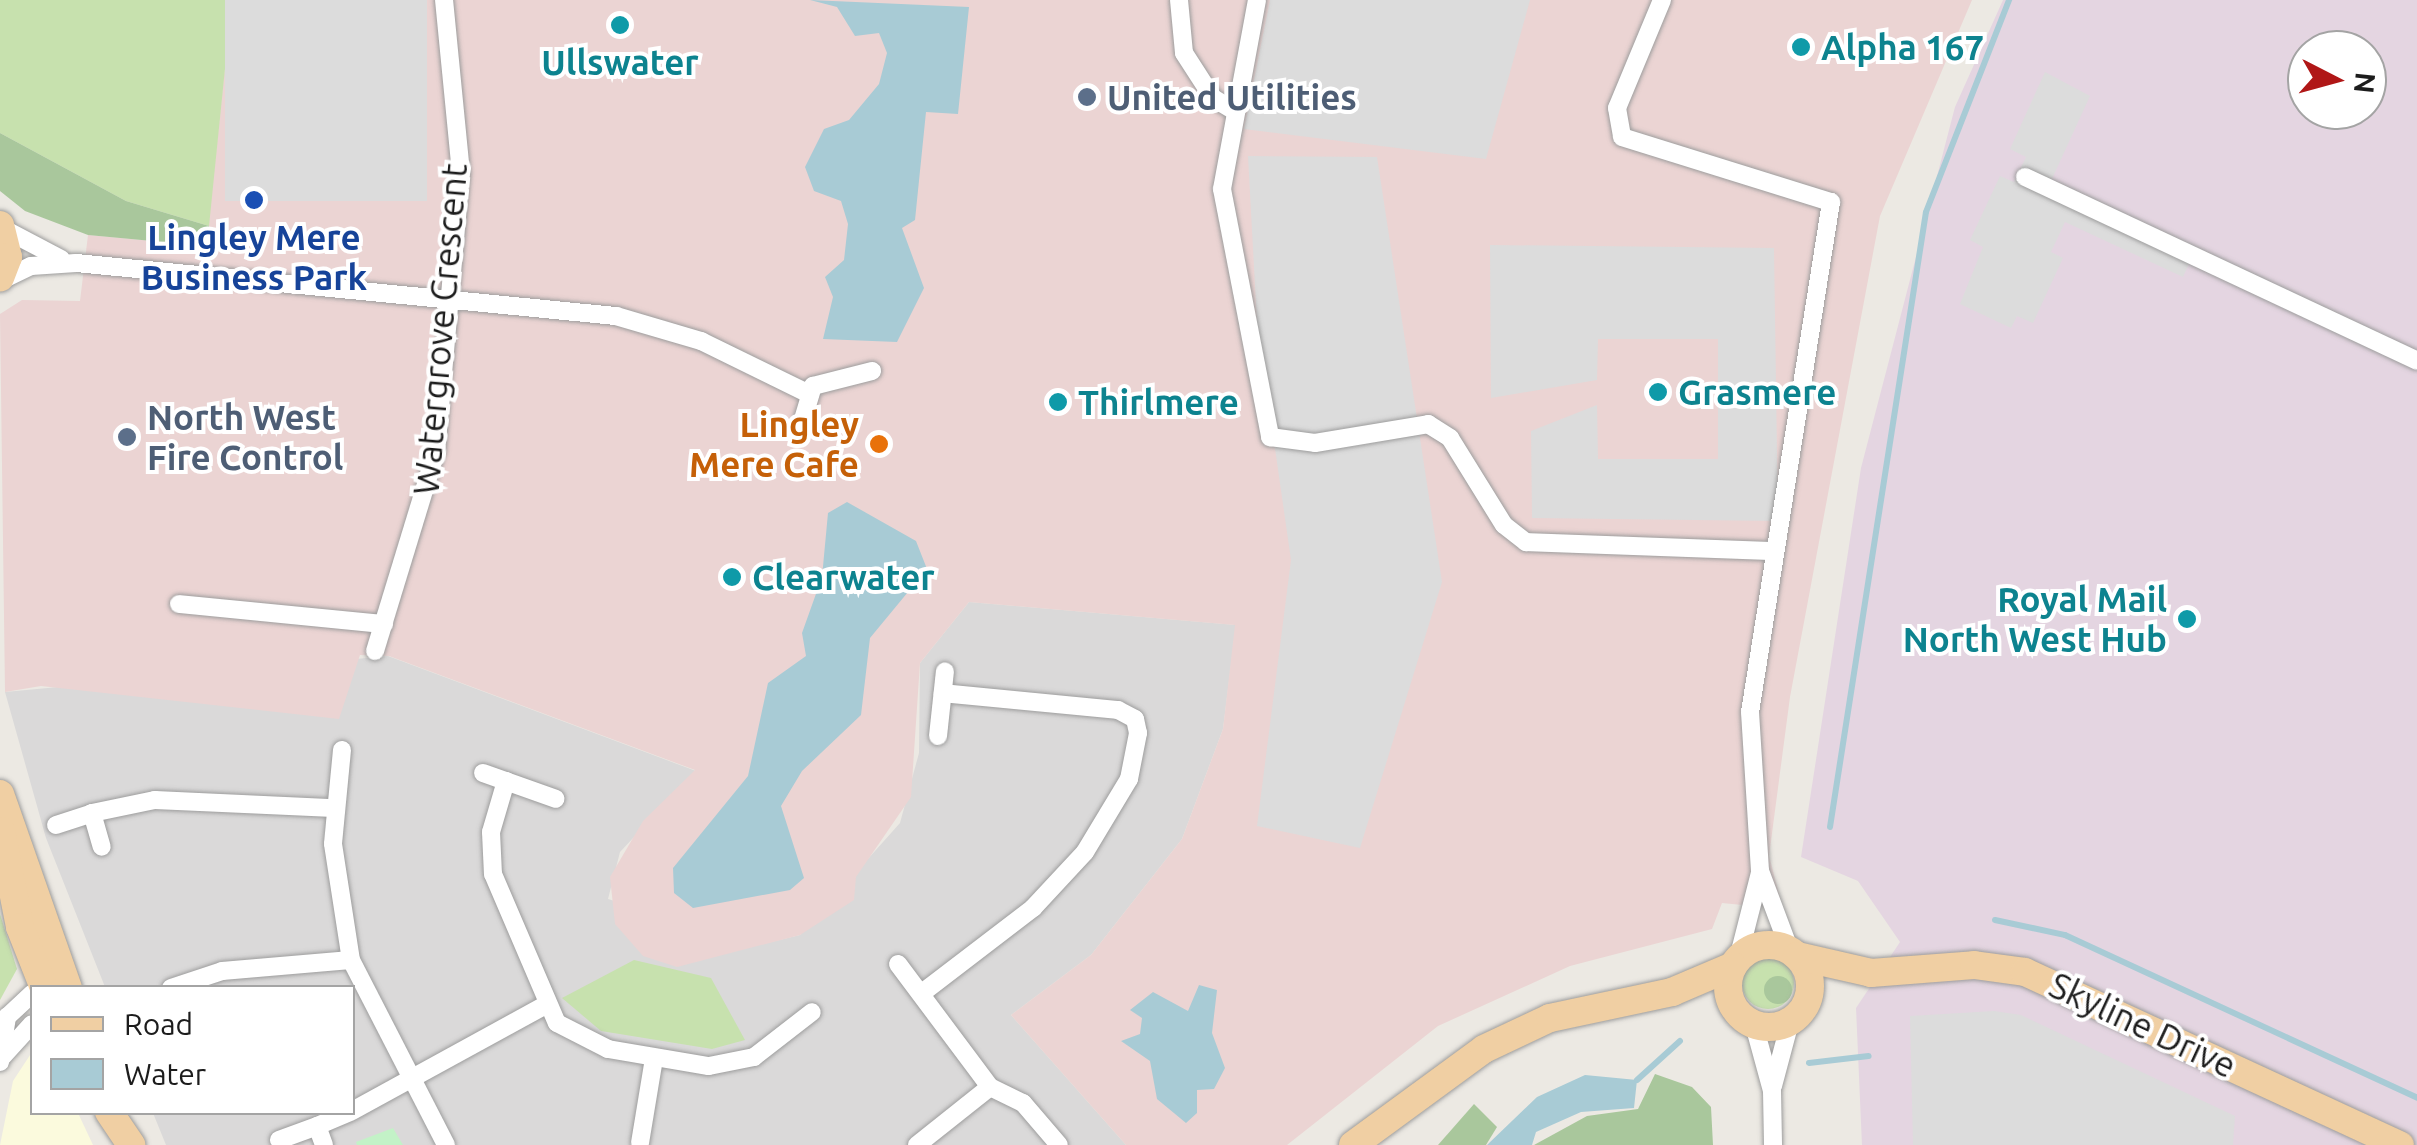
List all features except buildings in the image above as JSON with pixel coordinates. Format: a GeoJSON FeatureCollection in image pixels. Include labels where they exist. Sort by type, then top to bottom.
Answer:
{"type":"FeatureCollection","features":[{"type":"Feature","properties":{"kind":"main road"},"geometry":{"type":"LineString","coordinates":[[0,280],[1,226]]}},
{"type":"Feature","properties":{"kind":"main road"},"geometry":{"type":"LineString","coordinates":[[0,794],[53,985]]}},
{"type":"Feature","properties":{"kind":"main road"},"geometry":{"type":"LineString","coordinates":[[0,804],[2,859],[53,985]]}},
{"type":"Feature","properties":{"kind":"main road"},"geometry":{"type":"LineString","coordinates":[[1352,1145],[1484,1049],[1550,1018],[1672,992],[1762,946],[1793,953],[1810,979],[1798,1014],[1745,1018],[1672,992]]}},
{"type":"Feature","properties":{"kind":"main road","name":"Skyline Drive"},"geometry":{"type":"LineString","coordinates":[[1793,953],[1871,973],[1974,965],[2025,972],[2400,1145]]}},
{"type":"Feature","properties":{"kind":"main road"},"geometry":{"type":"LineString","coordinates":[[1736,962],[1745,1018]]}},
{"type":"Feature","properties":{"kind":"main road","name":"Skyline Drive"},"geometry":{"type":"LineString","coordinates":[[1798,1014],[1871,973]]}},
{"type":"Feature","properties":{"kind":"main road"},"geometry":{"type":"LineString","coordinates":[[110,1115],[133,1145]]}},
{"type":"Feature","properties":{"kind":"main road"},"geometry":{"type":"LineString","coordinates":[[127,1115],[133,1145]]}},
{"type":"Feature","properties":{"kind":"street","name":"Watergrove Crescent"},"geometry":{"type":"LineString","coordinates":[[375,651],[430,488],[461,173],[444,0]]}},
{"type":"Feature","properties":{"kind":"street"},"geometry":{"type":"LineString","coordinates":[[1180,0],[1184,54],[1213,98],[1233,110]]}},
{"type":"Feature","properties":{"kind":"street"},"geometry":{"type":"LineString","coordinates":[[1257,0],[1233,110],[1224,220],[1264,427],[1289,445],[1437,427],[1504,525],[1526,542],[1775,551]]}},
{"type":"Feature","properties":{"kind":"street"},"geometry":{"type":"LineString","coordinates":[[1662,0],[1617,108],[1622,138],[1831,202],[1750,712],[1760,871],[1793,953]]}},
{"type":"Feature","properties":{"kind":"street"},"geometry":{"type":"LineString","coordinates":[[2025,176],[2417,362]]}},
{"type":"Feature","properties":{"kind":"street"},"geometry":{"type":"LineString","coordinates":[[1,226],[76,263]]}},
{"type":"Feature","properties":{"kind":"street"},"geometry":{"type":"LineString","coordinates":[[0,280],[31,266],[76,263],[616,316],[700,341],[807,393]]}},
{"type":"Feature","properties":{"kind":"street"},"geometry":{"type":"LineString","coordinates":[[801,426],[807,393],[836,373],[872,370]]}},
{"type":"Feature","properties":{"kind":"street"},"geometry":{"type":"LineString","coordinates":[[180,604],[384,624]]}},
{"type":"Feature","properties":{"kind":"street"},"geometry":{"type":"LineString","coordinates":[[938,736],[945,671]]}},
{"type":"Feature","properties":{"kind":"street"},"geometry":{"type":"LineString","coordinates":[[922,993],[1033,908],[1086,852],[1129,779],[1138,734],[1135,719],[1118,710],[942,693]]}},
{"type":"Feature","properties":{"kind":"street"},"geometry":{"type":"LineString","coordinates":[[342,750],[334,808],[334,875],[351,960],[408,1080],[446,1145]]}},
{"type":"Feature","properties":{"kind":"street"},"geometry":{"type":"LineString","coordinates":[[484,772],[556,799]]}},
{"type":"Feature","properties":{"kind":"street"},"geometry":{"type":"LineString","coordinates":[[506,781],[490,858],[544,1006],[579,1037],[654,1058],[732,1064],[768,1049],[812,1012]]}},
{"type":"Feature","properties":{"kind":"street"},"geometry":{"type":"LineString","coordinates":[[56,825],[155,800],[334,808]]}},
{"type":"Feature","properties":{"kind":"street"},"geometry":{"type":"LineString","coordinates":[[92,813],[102,847]]}},
{"type":"Feature","properties":{"kind":"street"},"geometry":{"type":"LineString","coordinates":[[1736,962],[1760,871]]}},
{"type":"Feature","properties":{"kind":"street"},"geometry":{"type":"LineString","coordinates":[[179,985],[222,970],[351,960]]}},
{"type":"Feature","properties":{"kind":"street"},"geometry":{"type":"LineString","coordinates":[[898,964],[990,1087],[1022,1104],[1059,1145]]}},
{"type":"Feature","properties":{"kind":"street"},"geometry":{"type":"LineString","coordinates":[[0,1061],[8,1017],[30,996]]}},
{"type":"Feature","properties":{"kind":"street"},"geometry":{"type":"LineString","coordinates":[[355,1110],[544,1006]]}},
{"type":"Feature","properties":{"kind":"street"},"geometry":{"type":"LineString","coordinates":[[1772,1091],[1798,1014]]}},
{"type":"Feature","properties":{"kind":"street"},"geometry":{"type":"LineString","coordinates":[[1745,1018],[1772,1091],[1773,1145]]}},
{"type":"Feature","properties":{"kind":"street"},"geometry":{"type":"LineString","coordinates":[[0,1061],[30,1026]]}},
{"type":"Feature","properties":{"kind":"street"},"geometry":{"type":"LineString","coordinates":[[640,1144],[654,1058]]}},
{"type":"Feature","properties":{"kind":"street"},"geometry":{"type":"LineString","coordinates":[[917,1145],[990,1087]]}},
{"type":"Feature","properties":{"kind":"street"},"geometry":{"type":"LineString","coordinates":[[279,1140],[344,1115]]}},
{"type":"Feature","properties":{"kind":"street"},"geometry":{"type":"LineString","coordinates":[[317,1126],[324,1145]]}},
{"type":"Feature","properties":{"kind":"shaded area"},"geometry":{"type":"Polygon","coordinates":[[[225,0],[427,0],[427,201],[225,201],[225,0]]]}},
{"type":"Feature","properties":{"kind":"shaded area","name":"Lingley Mere Business Park"},"geometry":{"type":"Polygon","coordinates":[[[232,0],[1972,0],[1880,216],[1790,697],[1769,856],[1783,909],[1722,903],[1712,929],[1570,966],[1438,1026],[1287,1145],[1126,1145],[1011,1015],[1091,955],[1182,839],[1223,729],[1235,625],[969,602],[920,663],[911,797],[856,877],[854,900],[800,935],[677,967],[643,956],[615,924],[610,877],[643,821],[695,770],[389,656],[360,655],[339,719],[41,686],[5,692],[0,314],[22,300],[80,301],[88,235],[206,246],[232,0]]]}},
{"type":"Feature","properties":{"kind":"shaded area"},"geometry":{"type":"Polygon","coordinates":[[[1270,0],[1530,0],[1486,159],[1244,129],[1270,0]]]}},
{"type":"Feature","properties":{"kind":"shaded area"},"geometry":{"type":"Polygon","coordinates":[[[2003,0],[2417,0],[2417,1145],[1862,1145],[1856,1008],[1900,942],[1858,881],[1801,857],[1861,468],[1955,107],[2003,0]]]}},
{"type":"Feature","properties":{"kind":"shaded area"},"geometry":{"type":"Polygon","coordinates":[[[2045,72],[2090,96],[2051,181],[2196,248],[2183,277],[2065,222],[2051,252],[2063,258],[2033,323],[2017,316],[2011,328],[1960,304],[1983,247],[1970,240],[2000,176],[2014,182],[2026,157],[2010,149],[2045,72]]]}},
{"type":"Feature","properties":{"kind":"shaded area"},"geometry":{"type":"Polygon","coordinates":[[[1248,156],[1377,157],[1442,582],[1360,848],[1257,826],[1291,560],[1257,323],[1248,156]]]}},
{"type":"Feature","properties":{"kind":"shaded area"},"geometry":{"type":"Polygon","coordinates":[[[1490,245],[1774,248],[1778,521],[1532,518],[1531,431],[1597,405],[1598,459],[1718,459],[1718,339],[1598,339],[1597,380],[1491,398],[1490,245]]]}},
{"type":"Feature","properties":{"kind":"shaded area"},"geometry":{"type":"Polygon","coordinates":[[[969,602],[1236,625],[1223,729],[1182,839],[1091,955],[1011,1015],[1126,1145],[166,1145],[154,1115],[355,1115],[355,985],[104,985],[46,838],[5,692],[388,656],[696,771],[620,852],[608,899],[759,945],[800,935],[900,823],[919,753],[920,663],[969,602]]]}},
{"type":"Feature","properties":{"kind":"shaded area"},"geometry":{"type":"Polygon","coordinates":[[[1994,1011],[2021,1015],[2235,1116],[2233,1145],[1913,1145],[1910,1016],[1994,1011]]]}},
{"type":"Feature","properties":{"kind":"shaded area"},"geometry":{"type":"Polygon","coordinates":[[[30,1055],[30,1115],[79,1115],[93,1145],[0,1145],[13,1081],[30,1055]]]}},
{"type":"Feature","properties":{"kind":"green space"},"geometry":{"type":"Polygon","coordinates":[[[0,0],[232,0],[209,226],[126,201],[0,133],[0,0]]]}},
{"type":"Feature","properties":{"kind":"green space"},"geometry":{"type":"Polygon","coordinates":[[[0,133],[126,201],[209,226],[206,246],[88,235],[25,211],[0,191],[0,133]]]}},
{"type":"Feature","properties":{"kind":"green space"},"geometry":{"type":"Polygon","coordinates":[[[0,914],[17,969],[0,1000],[0,914]]]}},
{"type":"Feature","properties":{"kind":"green space"},"geometry":{"type":"Polygon","coordinates":[[[1768,957],[1786,965],[1794,983],[1786,1001],[1768,1009],[1750,1001],[1742,983],[1750,965],[1768,957]]]}},
{"type":"Feature","properties":{"kind":"green space"},"geometry":{"type":"Polygon","coordinates":[[[634,960],[711,978],[745,1040],[712,1049],[601,1031],[562,998],[634,960]]]}},
{"type":"Feature","properties":{"kind":"green space"},"geometry":{"type":"Polygon","coordinates":[[[1778,976],[1788,980],[1792,990],[1788,1000],[1778,1004],[1768,1000],[1764,990],[1768,980],[1778,976]]]}},
{"type":"Feature","properties":{"kind":"green space"},"geometry":{"type":"Polygon","coordinates":[[[1655,1074],[1692,1087],[1711,1107],[1713,1145],[1534,1145],[1587,1116],[1638,1109],[1655,1074]]]}},
{"type":"Feature","properties":{"kind":"green space"},"geometry":{"type":"Polygon","coordinates":[[[1474,1104],[1497,1127],[1486,1145],[1438,1145],[1474,1104]]]}},
{"type":"Feature","properties":{"kind":"green space"},"geometry":{"type":"Polygon","coordinates":[[[393,1128],[403,1145],[357,1145],[356,1142],[393,1128]]]}},
{"type":"Feature","properties":{"kind":"water"},"geometry":{"type":"Polygon","coordinates":[[[810,0],[969,7],[958,114],[926,112],[915,220],[902,228],[924,288],[897,342],[823,339],[833,297],[825,277],[844,260],[848,224],[841,201],[814,191],[805,167],[824,129],[849,120],[879,84],[887,53],[879,33],[855,36],[837,7],[810,0]]]}},
{"type":"Feature","properties":{"kind":"water"},"geometry":{"type":"Polygon","coordinates":[[[847,502],[916,541],[927,569],[870,638],[861,715],[802,771],[781,806],[804,878],[790,890],[693,908],[674,893],[673,868],[748,776],[768,683],[806,656],[802,633],[822,577],[828,513],[847,502]]]}},
{"type":"Feature","properties":{"kind":"water"},"geometry":{"type":"Polygon","coordinates":[[[1199,985],[1217,990],[1212,1033],[1225,1068],[1214,1089],[1197,1090],[1197,1113],[1186,1123],[1157,1099],[1150,1061],[1121,1041],[1140,1034],[1142,1018],[1130,1010],[1153,992],[1188,1011],[1199,985]]]}},
{"type":"Feature","properties":{"kind":"water"},"geometry":{"type":"Polygon","coordinates":[[[1585,1075],[1637,1080],[1634,1108],[1581,1112],[1536,1132],[1532,1145],[1487,1145],[1537,1097],[1585,1075]]]}},
{"type":"Feature","properties":{"kind":"waterway"},"geometry":{"type":"LineString","coordinates":[[1830,827],[1926,212],[2009,0]]}},
{"type":"Feature","properties":{"kind":"waterway"},"geometry":{"type":"LineString","coordinates":[[1995,920],[2065,935],[2417,1098]]}},
{"type":"Feature","properties":{"kind":"waterway"},"geometry":{"type":"LineString","coordinates":[[1637,1080],[1680,1041]]}},
{"type":"Feature","properties":{"kind":"waterway"},"geometry":{"type":"LineString","coordinates":[[1809,1063],[1869,1056]]}},
{"type":"Feature","properties":{"kind":"place","name":"Ullswater"},"geometry":{"type":"Point","coordinates":[620,25]}},
{"type":"Feature","properties":{"kind":"place","name":"Alpha 167"},"geometry":{"type":"Point","coordinates":[1801,47]}},
{"type":"Feature","properties":{"kind":"place","name":"United Utilities"},"geometry":{"type":"Point","coordinates":[1087,97]}},
{"type":"Feature","properties":{"kind":"place","name":"Lingley Mere Business Park"},"geometry":{"type":"Point","coordinates":[254,200]}},
{"type":"Feature","properties":{"kind":"place","name":"Grasmere"},"geometry":{"type":"Point","coordinates":[1658,392]}},
{"type":"Feature","properties":{"kind":"place","name":"Thirlmere"},"geometry":{"type":"Point","coordinates":[1058,402]}},
{"type":"Feature","properties":{"kind":"place","name":"North West Fire Control"},"geometry":{"type":"Point","coordinates":[127,437]}},
{"type":"Feature","properties":{"kind":"place","name":"Lingley Mere Cafe"},"geometry":{"type":"Point","coordinates":[879,444]}},
{"type":"Feature","properties":{"kind":"place","name":"Clearwater"},"geometry":{"type":"Point","coordinates":[732,577]}},
{"type":"Feature","properties":{"kind":"place","name":"Royal Mail North West Hub"},"geometry":{"type":"Point","coordinates":[2187,619]}}]}
